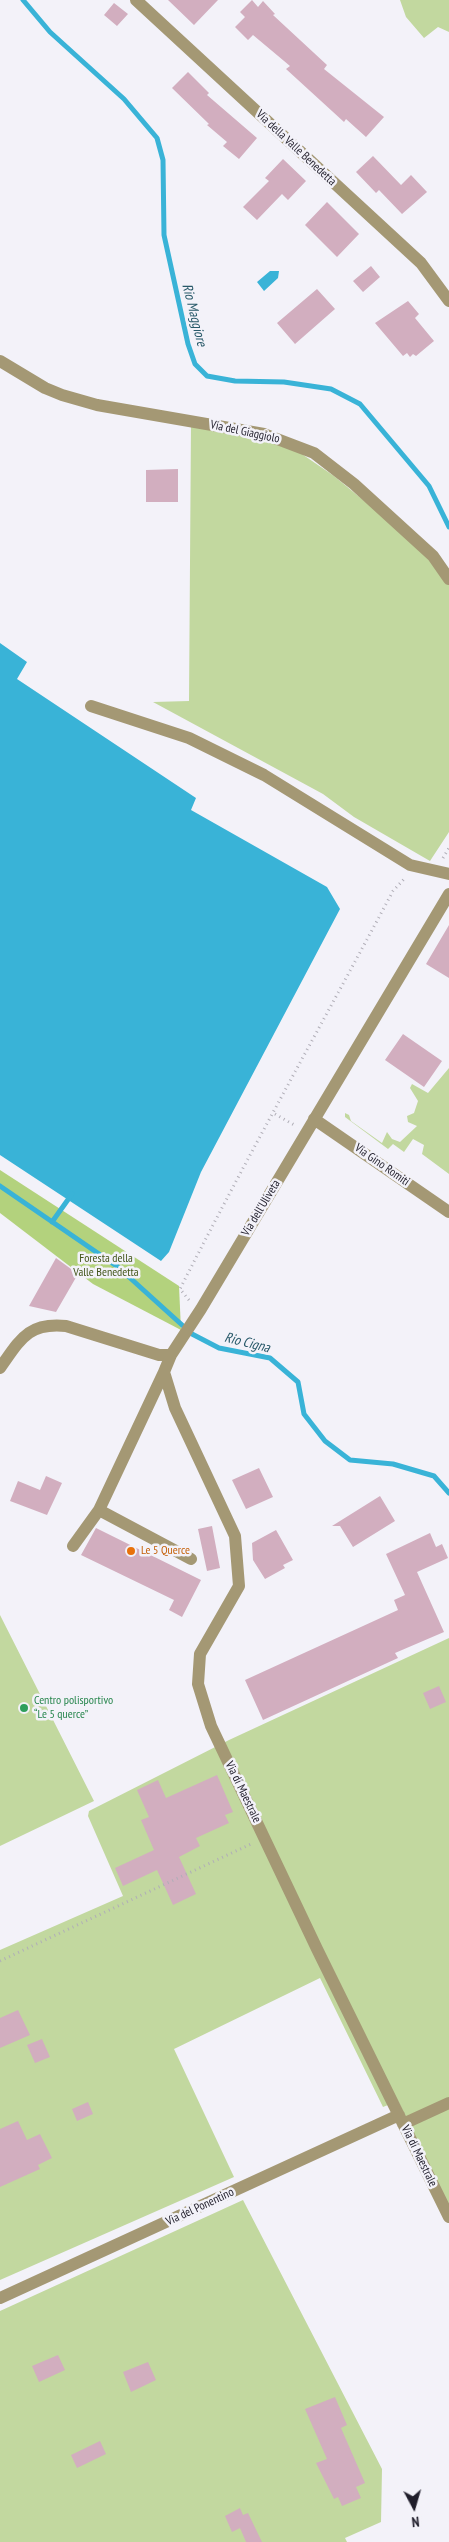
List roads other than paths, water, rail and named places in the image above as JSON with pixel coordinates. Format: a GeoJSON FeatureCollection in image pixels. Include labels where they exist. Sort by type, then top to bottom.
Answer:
{"type":"FeatureCollection","features":[{"type":"Feature","properties":{"kind":"street","name":"Via della Valle Benedetta"},"geometry":{"type":"LineString","coordinates":[[136,0],[421,263],[449,301]]}},
{"type":"Feature","properties":{"kind":"street","name":"Via del Giaggiolo"},"geometry":{"type":"LineString","coordinates":[[0,360],[45,388],[62,395],[97,404],[264,434],[314,453],[354,484],[433,556],[449,579]]}},
{"type":"Feature","properties":{"kind":"street"},"geometry":{"type":"LineString","coordinates":[[91,706],[189,738],[264,775],[410,865],[449,874]]}},
{"type":"Feature","properties":{"kind":"street","name":"Via dell'Uliveta"},"geometry":{"type":"LineString","coordinates":[[172,1355],[449,894]]}},
{"type":"Feature","properties":{"kind":"street","name":"Via Gino Romiti"},"geometry":{"type":"LineString","coordinates":[[314,1119],[449,1212]]}},
{"type":"Feature","properties":{"kind":"street"},"geometry":{"type":"LineString","coordinates":[[0,1368],[25,1334],[40,1327],[50,1325],[66,1326],[159,1355],[172,1355],[99,1510],[73,1546]]}},
{"type":"Feature","properties":{"kind":"street","name":"Via di Maestrale"},"geometry":{"type":"LineString","coordinates":[[164,1372],[175,1408],[235,1536],[239,1586],[200,1654],[198,1684],[211,1726],[449,2218]]}},
{"type":"Feature","properties":{"kind":"street"},"geometry":{"type":"LineString","coordinates":[[99,1510],[191,1559]]}},
{"type":"Feature","properties":{"kind":"street","name":"Via del Ponentino"},"geometry":{"type":"LineString","coordinates":[[0,2298],[401,2119],[449,2103]]}},
{"type":"Feature","properties":{"kind":"water"},"geometry":{"type":"Polygon","coordinates":[[[270,271],[279,271],[278,278],[264,291],[257,282],[270,271]]]}},
{"type":"Feature","properties":{"kind":"water"},"geometry":{"type":"Polygon","coordinates":[[[0,643],[27,662],[17,679],[196,798],[191,810],[327,887],[340,909],[201,1172],[169,1252],[161,1261],[0,1155],[0,643]]]}},
{"type":"Feature","properties":{"kind":"waterway","name":"Rio Maggiore"},"geometry":{"type":"LineString","coordinates":[[23,0],[50,32],[124,99],[157,138],[163,160],[164,235],[188,344],[195,364],[207,376],[235,381],[284,382],[331,389],[360,404],[429,486],[449,527]]}},
{"type":"Feature","properties":{"kind":"waterway","name":"Rio Cigna"},"geometry":{"type":"LineString","coordinates":[[0,1186],[118,1267],[192,1334],[219,1348],[270,1358],[298,1382],[304,1414],[325,1441],[350,1460],[393,1464],[434,1476],[449,1493]]}},
{"type":"Feature","properties":{"kind":"waterway"},"geometry":{"type":"LineString","coordinates":[[52,1222],[72,1194]]}},
{"type":"Feature","properties":{"kind":"place","name":"Le 5 Querce"},"geometry":{"type":"Point","coordinates":[131,1551]}},
{"type":"Feature","properties":{"kind":"place","name":"Centro polisportivo “Le 5 querce”"},"geometry":{"type":"Point","coordinates":[24,1708]}},
{"type":"Feature","properties":{"kind":"park label","name":"Foresta della Valle Benedetta"},"geometry":{"type":"Point","coordinates":[106,1266]}}]}
